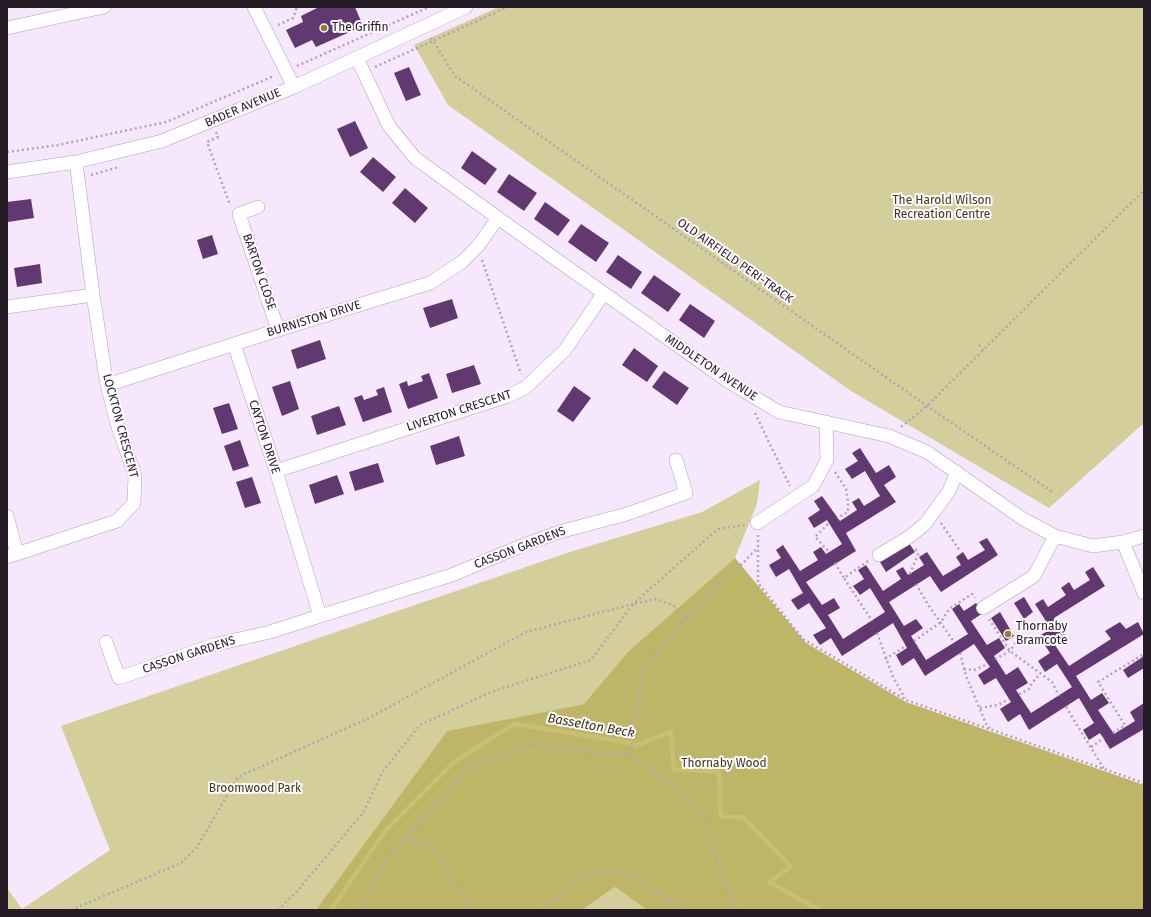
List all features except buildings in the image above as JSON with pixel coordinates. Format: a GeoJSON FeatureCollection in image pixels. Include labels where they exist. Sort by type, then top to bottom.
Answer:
{"type":"FeatureCollection","features":[{"type":"Feature","properties":{"kind":"street"},"geometry":{"type":"LineString","coordinates":[[7,28],[104,7]]}},
{"type":"Feature","properties":{"kind":"street"},"geometry":{"type":"LineString","coordinates":[[254,7],[294,87]]}},
{"type":"Feature","properties":{"kind":"street","name":"BADER AVENUE"},"geometry":{"type":"LineString","coordinates":[[7,172],[76,162],[162,141],[294,87],[466,7]]}},
{"type":"Feature","properties":{"kind":"street","name":"MIDDLETON AVENUE"},"geometry":{"type":"LineString","coordinates":[[357,58],[389,126],[415,158],[729,382],[779,412],[888,436],[927,452],[1023,519],[1055,536],[1094,546],[1123,542],[1144,536]]}},
{"type":"Feature","properties":{"kind":"street","name":"LOCKTON CRESCENT"},"geometry":{"type":"LineString","coordinates":[[12,556],[117,521],[134,503],[135,475],[118,427],[107,385],[93,295],[76,162]]}},
{"type":"Feature","properties":{"kind":"street"},"geometry":{"type":"LineString","coordinates":[[239,214],[258,207]]}},
{"type":"Feature","properties":{"kind":"street","name":"BARTON CLOSE"},"geometry":{"type":"LineString","coordinates":[[239,214],[278,330]]}},
{"type":"Feature","properties":{"kind":"street","name":"BURNISTON DRIVE"},"geometry":{"type":"LineString","coordinates":[[107,385],[430,283],[462,262],[478,246],[498,218]]}},
{"type":"Feature","properties":{"kind":"street","name":"LIVERTON CRESCENT"},"geometry":{"type":"LineString","coordinates":[[276,471],[508,396],[525,388],[565,350],[604,293]]}},
{"type":"Feature","properties":{"kind":"street"},"geometry":{"type":"LineString","coordinates":[[7,307],[93,295]]}},
{"type":"Feature","properties":{"kind":"street","name":"CAYTON DRIVE"},"geometry":{"type":"LineString","coordinates":[[234,344],[276,471],[320,616]]}},
{"type":"Feature","properties":{"kind":"street"},"geometry":{"type":"LineString","coordinates":[[757,523],[813,486],[827,460],[826,422]]}},
{"type":"Feature","properties":{"kind":"street","name":"CASSON GARDENS"},"geometry":{"type":"LineString","coordinates":[[106,642],[118,678],[213,645],[270,632],[452,575],[559,532],[627,514],[686,493],[676,460]]}},
{"type":"Feature","properties":{"kind":"street"},"geometry":{"type":"LineString","coordinates":[[879,555],[909,537],[925,524],[949,491],[957,472]]}},
{"type":"Feature","properties":{"kind":"street"},"geometry":{"type":"LineString","coordinates":[[7,516],[12,556]]}},
{"type":"Feature","properties":{"kind":"street"},"geometry":{"type":"LineString","coordinates":[[982,608],[1034,576],[1055,536]]}},
{"type":"Feature","properties":{"kind":"street"},"geometry":{"type":"LineString","coordinates":[[1123,542],[1144,593]]}},
{"type":"Feature","properties":{"kind":"path"},"geometry":{"type":"LineString","coordinates":[[266,32],[292,18],[297,7]]}},
{"type":"Feature","properties":{"kind":"path"},"geometry":{"type":"LineString","coordinates":[[7,152],[58,145],[166,122],[286,71],[428,7]]}},
{"type":"Feature","properties":{"kind":"path","name":"OLD AIRFIELD PERI-TRACK"},"geometry":{"type":"LineString","coordinates":[[423,26],[455,76],[1054,493]]}},
{"type":"Feature","properties":{"kind":"path"},"geometry":{"type":"LineString","coordinates":[[210,122],[218,137],[207,142],[229,204],[239,214]]}},
{"type":"Feature","properties":{"kind":"path"},"geometry":{"type":"LineString","coordinates":[[888,436],[927,406],[1144,190]]}},
{"type":"Feature","properties":{"kind":"path"},"geometry":{"type":"LineString","coordinates":[[478,246],[525,388]]}},
{"type":"Feature","properties":{"kind":"path"},"geometry":{"type":"LineString","coordinates":[[979,345],[983,350]]}},
{"type":"Feature","properties":{"kind":"path"},"geometry":{"type":"LineString","coordinates":[[754,412],[795,498]]}},
{"type":"Feature","properties":{"kind":"path"},"geometry":{"type":"LineString","coordinates":[[827,460],[846,489],[848,512],[837,518]]}},
{"type":"Feature","properties":{"kind":"path"},"geometry":{"type":"LineString","coordinates":[[934,512],[960,551]]}},
{"type":"Feature","properties":{"kind":"path"},"geometry":{"type":"LineString","coordinates":[[278,910],[298,890],[363,813],[383,771],[420,726],[491,692],[591,660],[633,604],[718,530],[757,523],[758,583],[803,639],[906,700],[1144,783]]}},
{"type":"Feature","properties":{"kind":"path"},"geometry":{"type":"LineString","coordinates":[[828,524],[815,537],[829,552]]}},
{"type":"Feature","properties":{"kind":"path"},"geometry":{"type":"LineString","coordinates":[[909,537],[918,554],[910,574]]}},
{"type":"Feature","properties":{"kind":"path"},"geometry":{"type":"LineString","coordinates":[[629,756],[632,743],[633,724],[644,668],[687,618],[719,584],[744,562],[758,547]]}},
{"type":"Feature","properties":{"kind":"path"},"geometry":{"type":"LineString","coordinates":[[844,578],[866,562],[879,555]]}},
{"type":"Feature","properties":{"kind":"path"},"geometry":{"type":"LineString","coordinates":[[835,563],[872,621]]}},
{"type":"Feature","properties":{"kind":"path"},"geometry":{"type":"LineString","coordinates":[[916,584],[954,642]]}},
{"type":"Feature","properties":{"kind":"path"},"geometry":{"type":"LineString","coordinates":[[914,641],[940,622],[949,609],[972,594],[1010,651],[1052,682],[1059,696]]}},
{"type":"Feature","properties":{"kind":"path"},"geometry":{"type":"LineString","coordinates":[[71,910],[181,863],[197,847],[238,777],[369,718],[526,632],[656,599],[673,605],[687,618]]}},
{"type":"Feature","properties":{"kind":"path"},"geometry":{"type":"LineString","coordinates":[[995,659],[1010,651],[1022,632]]}},
{"type":"Feature","properties":{"kind":"path"},"geometry":{"type":"LineString","coordinates":[[877,633],[885,659],[906,700]]}},
{"type":"Feature","properties":{"kind":"path"},"geometry":{"type":"LineString","coordinates":[[885,659],[906,646]]}},
{"type":"Feature","properties":{"kind":"path"},"geometry":{"type":"LineString","coordinates":[[960,653],[964,669],[987,726],[992,730]]}},
{"type":"Feature","properties":{"kind":"path"},"geometry":{"type":"LineString","coordinates":[[1113,733],[1125,725],[1098,682],[1144,654]]}},
{"type":"Feature","properties":{"kind":"path"},"geometry":{"type":"LineString","coordinates":[[964,669],[974,670],[988,664]]}},
{"type":"Feature","properties":{"kind":"path"},"geometry":{"type":"LineString","coordinates":[[1019,694],[1029,689],[1040,674]]}},
{"type":"Feature","properties":{"kind":"path"},"geometry":{"type":"LineString","coordinates":[[980,708],[998,705],[1009,699]]}},
{"type":"Feature","properties":{"kind":"path"},"geometry":{"type":"LineString","coordinates":[[1066,707],[1105,770]]}},
{"type":"Feature","properties":{"kind":"path"},"geometry":{"type":"LineString","coordinates":[[1091,747],[1104,738]]}},
{"type":"Feature","properties":{"kind":"path"},"geometry":{"type":"LineString","coordinates":[[359,910],[388,859],[472,766],[531,745],[629,756],[652,770],[701,812],[722,878],[736,910]]}},
{"type":"Feature","properties":{"kind":"path"},"geometry":{"type":"LineString","coordinates":[[405,840],[422,844],[437,855],[472,910]]}},
{"type":"Feature","properties":{"kind":"path"},"geometry":{"type":"LineString","coordinates":[[541,910],[582,877],[617,869],[686,910]]}},
{"type":"Feature","properties":{"kind":"green space","name":"The Harold Wilson Recreation Centre"},"geometry":{"type":"Polygon","coordinates":[[[499,7],[1144,7],[1144,423],[1049,508],[851,391],[448,105],[414,45],[499,7]]]}},
{"type":"Feature","properties":{"kind":"green space","name":"Broomwood Park"},"geometry":{"type":"Polygon","coordinates":[[[760,480],[757,504],[735,558],[630,663],[584,704],[447,731],[317,910],[7,910],[7,888],[22,909],[110,850],[61,726],[570,552],[702,512],[760,480]]]}},
{"type":"Feature","properties":{"kind":"green space","name":"Thornaby Wood"},"geometry":{"type":"Polygon","coordinates":[[[735,558],[806,643],[906,702],[1144,785],[1144,910],[647,910],[615,887],[582,910],[316,910],[447,731],[584,704],[628,652],[735,558]]]}},
{"type":"Feature","properties":{"kind":"green space"},"geometry":{"type":"Polygon","coordinates":[[[615,887],[647,910],[582,910],[615,887]]]}},
{"type":"Feature","properties":{"kind":"waterway","name":"Basselton Beck"},"geometry":{"type":"LineString","coordinates":[[331,910],[385,831],[454,762],[514,724],[632,743],[635,746],[671,732],[674,769],[719,772],[721,817],[743,817],[791,867],[769,882],[819,910]]}},
{"type":"Feature","properties":{"kind":"place","name":"The Griffin"},"geometry":{"type":"Point","coordinates":[324,28]}},
{"type":"Feature","properties":{"kind":"place","name":"Thornaby Bramcote"},"geometry":{"type":"Point","coordinates":[1008,634]}}]}
